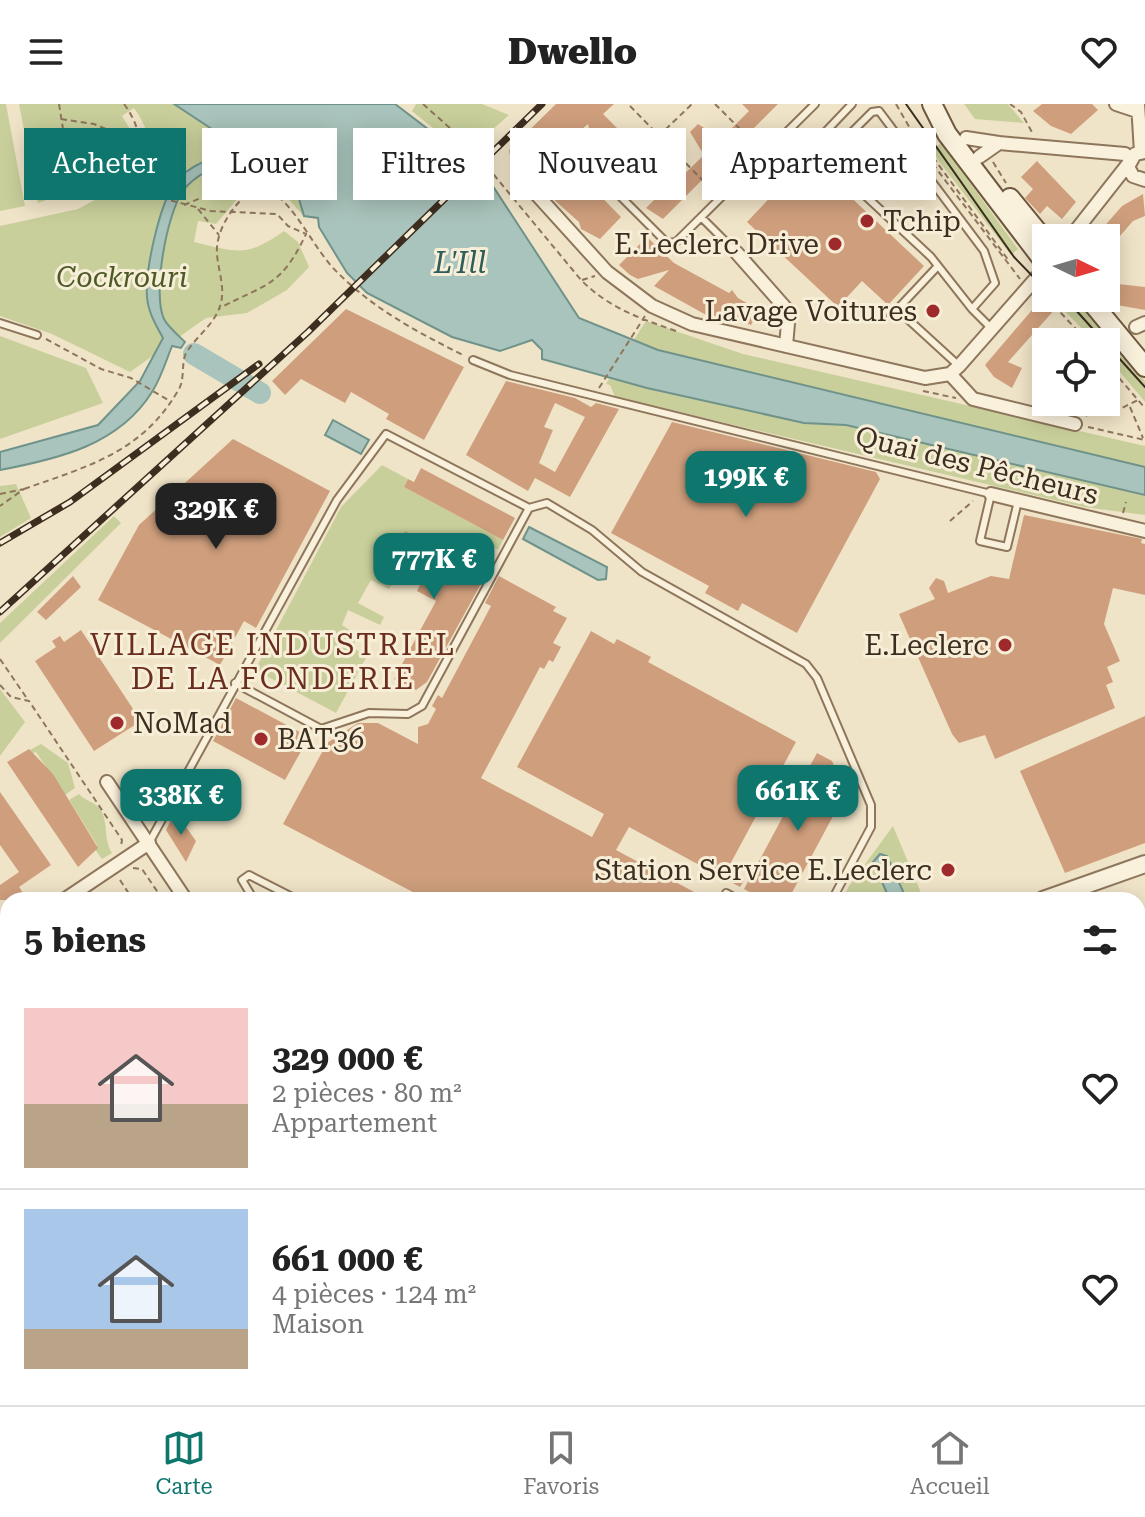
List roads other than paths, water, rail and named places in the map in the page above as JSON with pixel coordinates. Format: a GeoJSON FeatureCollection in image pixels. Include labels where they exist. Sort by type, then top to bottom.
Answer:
{"type":"FeatureCollection","features":[{"type":"Feature","properties":{"kind":"main road"},"geometry":{"type":"LineString","coordinates":[[932,104],[947,134],[1032,246]]}},
{"type":"Feature","properties":{"kind":"main road"},"geometry":{"type":"LineString","coordinates":[[938,104],[983,154],[1033,224]]}},
{"type":"Feature","properties":{"kind":"main road"},"geometry":{"type":"LineString","coordinates":[[1100,312],[1145,367]]}},
{"type":"Feature","properties":{"kind":"street"},"geometry":{"type":"LineString","coordinates":[[1116,104],[1137,107],[1136,156],[1130,172],[1141,179]]}},
{"type":"Feature","properties":{"kind":"street"},"geometry":{"type":"LineString","coordinates":[[966,138],[1136,156]]}},
{"type":"Feature","properties":{"kind":"street"},"geometry":{"type":"LineString","coordinates":[[983,154],[999,143]]}},
{"type":"Feature","properties":{"kind":"street"},"geometry":{"type":"LineString","coordinates":[[1082,224],[1136,156]]}},
{"type":"Feature","properties":{"kind":"street"},"geometry":{"type":"LineString","coordinates":[[1109,192],[1141,179]]}},
{"type":"Feature","properties":{"kind":"street"},"geometry":{"type":"LineString","coordinates":[[542,200],[607,272],[652,306],[692,324],[925,378],[954,370],[1032,282]]}},
{"type":"Feature","properties":{"kind":"street"},"geometry":{"type":"LineString","coordinates":[[736,252],[789,312],[786,346]]}},
{"type":"Feature","properties":{"kind":"street"},"geometry":{"type":"LineString","coordinates":[[954,370],[973,399],[1075,424]]}},
{"type":"Feature","properties":{"kind":"street","name":"Quai des Pêcheurs"},"geometry":{"type":"LineString","coordinates":[[991,494],[1145,531]]}},
{"type":"Feature","properties":{"kind":"street"},"geometry":{"type":"LineString","coordinates":[[107,782],[181,892]]}},
{"type":"Feature","properties":{"kind":"street"},"geometry":{"type":"LineString","coordinates":[[76,892],[149,843]]}},
{"type":"Feature","properties":{"kind":"street"},"geometry":{"type":"LineString","coordinates":[[1066,892],[1145,864]]}},
{"type":"Feature","properties":{"kind":"lane"},"geometry":{"type":"LineString","coordinates":[[624,200],[667,243],[676,242],[815,104]]}},
{"type":"Feature","properties":{"kind":"lane"},"geometry":{"type":"LineString","coordinates":[[829,128],[852,104]]}},
{"type":"Feature","properties":{"kind":"lane"},"geometry":{"type":"LineString","coordinates":[[856,128],[872,112],[879,111],[892,128]]}},
{"type":"Feature","properties":{"kind":"lane"},"geometry":{"type":"LineString","coordinates":[[936,187],[984,251],[995,283],[972,309]]}},
{"type":"Feature","properties":{"kind":"lane"},"geometry":{"type":"LineString","coordinates":[[869,200],[931,257],[991,328]]}},
{"type":"Feature","properties":{"kind":"lane"},"geometry":{"type":"LineString","coordinates":[[701,217],[736,252]]}},
{"type":"Feature","properties":{"kind":"lane"},"geometry":{"type":"LineString","coordinates":[[891,316],[899,311],[901,302],[937,267]]}},
{"type":"Feature","properties":{"kind":"lane"},"geometry":{"type":"LineString","coordinates":[[899,311],[954,370]]}},
{"type":"Feature","properties":{"kind":"lane"},"geometry":{"type":"LineString","coordinates":[[0,323],[37,335]]}},
{"type":"Feature","properties":{"kind":"lane","name":"Quai des Pêcheurs"},"geometry":{"type":"LineString","coordinates":[[473,360],[524,378],[991,494]]}},
{"type":"Feature","properties":{"kind":"lane"},"geometry":{"type":"LineString","coordinates":[[149,843],[337,500],[386,434],[529,508],[547,503],[592,530],[642,572],[806,664],[817,678],[871,805],[871,827],[836,892]]}},
{"type":"Feature","properties":{"kind":"lane"},"geometry":{"type":"LineString","coordinates":[[991,494],[980,541],[1007,547],[1018,501]]}},
{"type":"Feature","properties":{"kind":"lane"},"geometry":{"type":"LineString","coordinates":[[235,683],[321,729],[369,713],[408,714],[422,706],[529,508]]}},
{"type":"Feature","properties":{"kind":"lane"},"geometry":{"type":"LineString","coordinates":[[249,892],[242,880],[249,875],[282,892]]}},
{"type":"Feature","properties":{"kind":"water","name":"L'Ill"},"geometry":{"type":"Polygon","coordinates":[[[174,104],[395,104],[427,128],[353,128],[353,200],[494,200],[494,188],[579,318],[658,350],[1145,467],[1145,495],[846,425],[804,423],[647,388],[542,359],[542,350],[532,340],[500,351],[452,337],[367,293],[347,273],[319,227],[318,218],[304,216],[299,200],[337,200],[337,128],[210,128],[174,104]]]}},
{"type":"Feature","properties":{"kind":"water","name":"L'Ill"},"geometry":{"type":"Polygon","coordinates":[[[202,163],[202,175],[186,188],[186,172],[202,163]]]}},
{"type":"Feature","properties":{"kind":"water","name":"L'Ill"},"geometry":{"type":"Polygon","coordinates":[[[178,200],[163,254],[161,307],[164,319],[185,342],[181,348],[172,346],[155,387],[138,410],[105,437],[44,461],[0,470],[0,452],[98,425],[140,381],[163,338],[149,308],[147,285],[151,253],[165,202],[178,200]]]}},
{"type":"Feature","properties":{"kind":"water"},"geometry":{"type":"Polygon","coordinates":[[[333,420],[369,440],[361,454],[325,435],[333,420]]]}},
{"type":"Feature","properties":{"kind":"water"},"geometry":{"type":"Polygon","coordinates":[[[529,527],[607,567],[606,579],[598,580],[523,539],[529,527]]]}},
{"type":"Feature","properties":{"kind":"water"},"geometry":{"type":"Polygon","coordinates":[[[880,854],[887,856],[903,892],[886,892],[873,862],[880,854]]]}},
{"type":"Feature","properties":{"kind":"waterway"},"geometry":{"type":"LineString","coordinates":[[194,354],[260,393]]}},
{"type":"Feature","properties":{"kind":"tram line"},"geometry":{"type":"LineString","coordinates":[[906,104],[1014,257],[1032,276]]}},
{"type":"Feature","properties":{"kind":"tram line"},"geometry":{"type":"LineString","coordinates":[[1078,312],[1145,387]]}},
{"type":"Feature","properties":{"kind":"railway"},"geometry":{"type":"LineString","coordinates":[[0,612],[308,332],[542,104]]}},
{"type":"Feature","properties":{"kind":"railway"},"geometry":{"type":"LineString","coordinates":[[0,543],[70,502],[259,364]]}},
{"type":"Feature","properties":{"kind":"place","name":"Tchip"},"geometry":{"type":"Point","coordinates":[867,221]}},
{"type":"Feature","properties":{"kind":"place","name":"E.Leclerc Drive"},"geometry":{"type":"Point","coordinates":[835,244]}},
{"type":"Feature","properties":{"kind":"place","name":"Lavage Voitures"},"geometry":{"type":"Point","coordinates":[933,311]}},
{"type":"Feature","properties":{"kind":"place","name":"E.Leclerc"},"geometry":{"type":"Point","coordinates":[1005,645]}},
{"type":"Feature","properties":{"kind":"place","name":"NoMad"},"geometry":{"type":"Point","coordinates":[117,723]}},
{"type":"Feature","properties":{"kind":"place","name":"BAT36"},"geometry":{"type":"Point","coordinates":[261,739]}},
{"type":"Feature","properties":{"kind":"place","name":"Station Service E.Leclerc"},"geometry":{"type":"Point","coordinates":[948,870]}},
{"type":"Feature","properties":{"kind":"district","name":"VILLAGE INDUSTRIEL DE LA FONDERIE"},"geometry":{"type":"Point","coordinates":[273,662]}},
{"type":"Feature","properties":{"kind":"park label","name":"Cockrouri"},"geometry":{"type":"Point","coordinates":[122,277]}}]}
